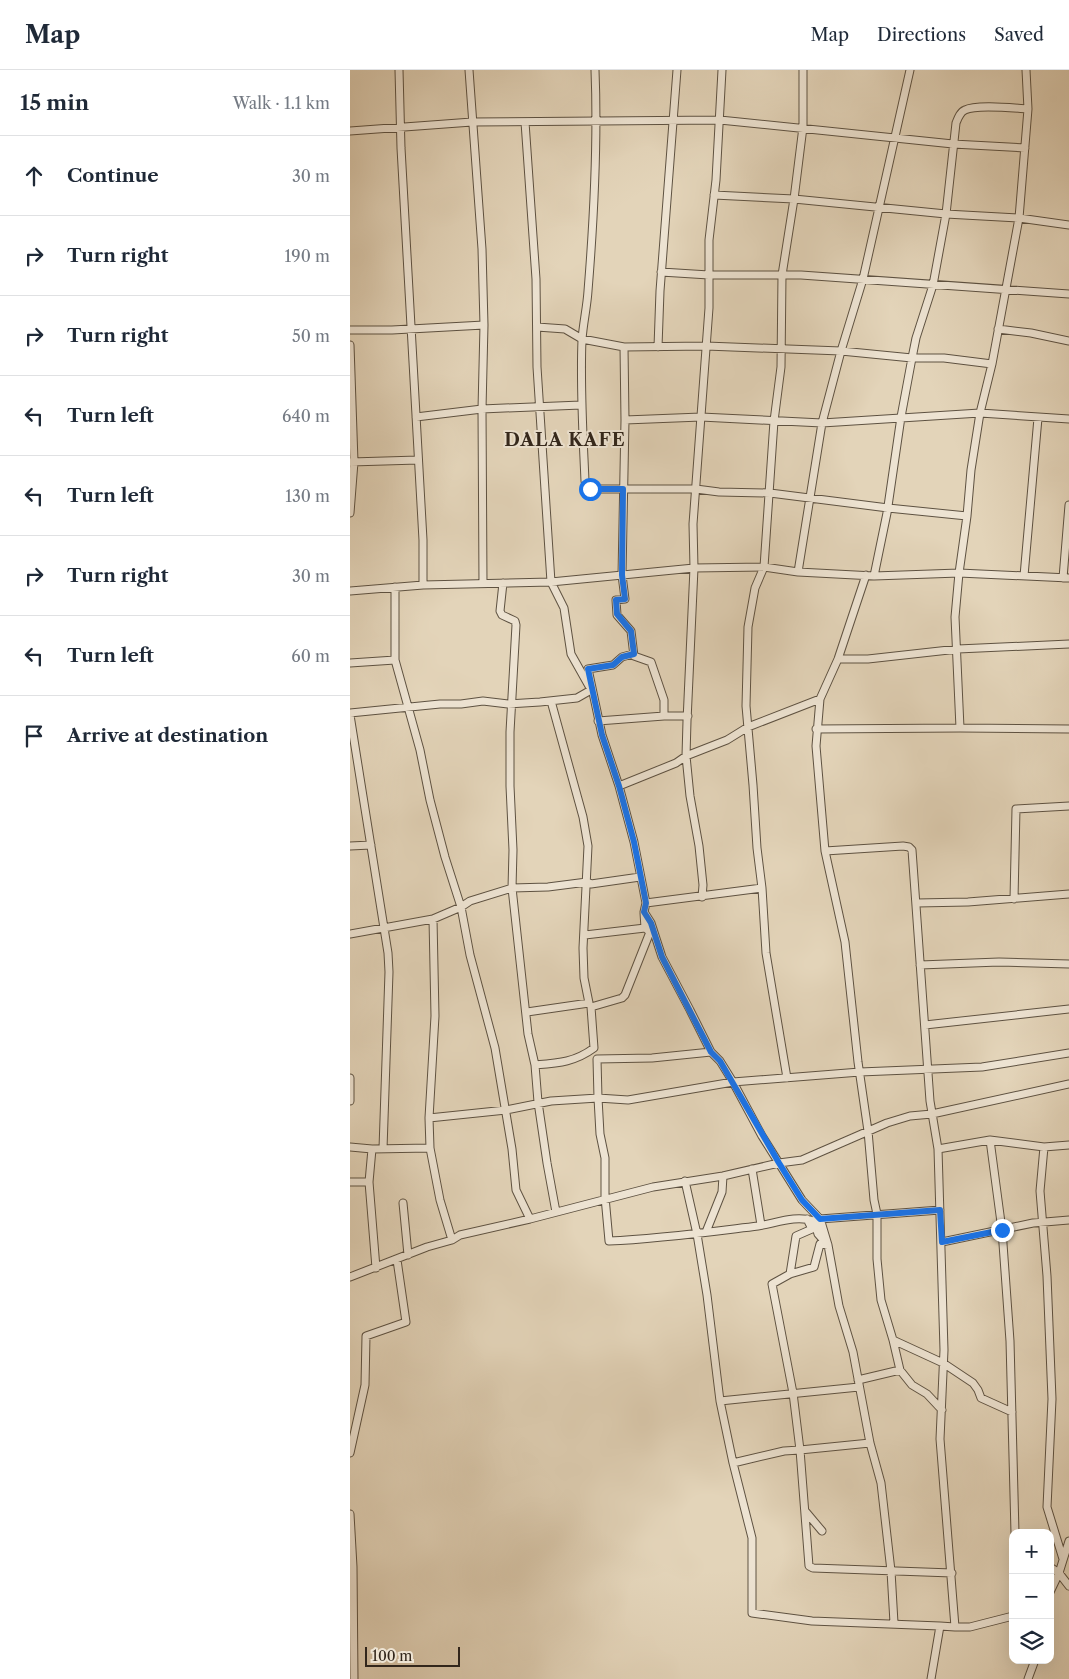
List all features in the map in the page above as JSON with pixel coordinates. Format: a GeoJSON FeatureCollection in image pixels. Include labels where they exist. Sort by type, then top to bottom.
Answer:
{"type":"FeatureCollection","features":[{"type":"Feature","properties":{"kind":"street"},"geometry":{"type":"LineString","coordinates":[[399,70],[400,127],[423,585]]}},
{"type":"Feature","properties":{"kind":"street"},"geometry":{"type":"LineString","coordinates":[[469,70],[482,249],[484,325],[482,409],[483,583]]}},
{"type":"Feature","properties":{"kind":"street"},"geometry":{"type":"LineString","coordinates":[[595,70],[597,121],[594,210],[588,293],[582,339],[581,405],[586,485],[590,489],[696,489],[719,492],[770,493],[967,516]]}},
{"type":"Feature","properties":{"kind":"street"},"geometry":{"type":"LineString","coordinates":[[658,347],[661,272],[677,70]]}},
{"type":"Feature","properties":{"kind":"street"},"geometry":{"type":"LineString","coordinates":[[702,897],[703,885],[699,846],[690,796],[686,756],[694,568],[693,524],[709,308],[709,240],[720,120],[722,70]]}},
{"type":"Feature","properties":{"kind":"street"},"geometry":{"type":"LineString","coordinates":[[787,1078],[766,953],[746,706],[748,627],[755,588],[764,567],[774,421],[781,367],[782,275],[803,127],[803,70]]}},
{"type":"Feature","properties":{"kind":"street"},"geometry":{"type":"LineString","coordinates":[[798,572],[822,423],[841,351],[864,279],[910,70]]}},
{"type":"Feature","properties":{"kind":"street"},"geometry":{"type":"LineString","coordinates":[[960,728],[958,650],[955,618],[959,573],[971,470],[980,413],[992,364],[1019,218],[1028,109],[1026,70]]}},
{"type":"Feature","properties":{"kind":"street"},"geometry":{"type":"LineString","coordinates":[[942,1410],[928,1394],[912,1385],[900,1370],[881,1300],[877,1259],[877,1214],[868,1131],[858,1062],[845,942],[825,852],[816,729],[820,699],[838,659],[870,576],[888,508],[901,417],[912,358],[916,338],[933,285],[946,214],[956,122],[964,110],[977,107],[1028,109]]}},
{"type":"Feature","properties":{"kind":"street"},"geometry":{"type":"LineString","coordinates":[[350,131],[472,122],[720,120],[803,127],[953,144],[1025,148]]}},
{"type":"Feature","properties":{"kind":"street"},"geometry":{"type":"LineString","coordinates":[[526,122],[538,327],[539,407],[551,582],[564,608],[571,654],[591,690]]}},
{"type":"Feature","properties":{"kind":"street"},"geometry":{"type":"LineString","coordinates":[[714,195],[794,199],[946,214],[1019,218],[1069,225]]}},
{"type":"Feature","properties":{"kind":"street"},"geometry":{"type":"LineString","coordinates":[[661,272],[864,279],[1069,294]]}},
{"type":"Feature","properties":{"kind":"street"},"geometry":{"type":"LineString","coordinates":[[350,330],[484,325]]}},
{"type":"Feature","properties":{"kind":"street"},"geometry":{"type":"LineString","coordinates":[[538,327],[565,329],[582,339],[624,347],[706,346],[780,348],[841,351],[912,358],[944,358],[992,364]]}},
{"type":"Feature","properties":{"kind":"street"},"geometry":{"type":"LineString","coordinates":[[998,329],[1032,333],[1069,341]]}},
{"type":"Feature","properties":{"kind":"street"},"geometry":{"type":"LineString","coordinates":[[350,345],[352,462],[350,513]]}},
{"type":"Feature","properties":{"kind":"street"},"geometry":{"type":"LineString","coordinates":[[624,347],[625,420],[622,575],[625,599],[616,600],[617,614],[631,631],[634,654]]}},
{"type":"Feature","properties":{"kind":"street"},"geometry":{"type":"LineString","coordinates":[[416,417],[482,409],[581,405]]}},
{"type":"Feature","properties":{"kind":"street"},"geometry":{"type":"LineString","coordinates":[[625,420],[701,417],[822,423],[980,413],[1069,419]]}},
{"type":"Feature","properties":{"kind":"street"},"geometry":{"type":"LineString","coordinates":[[1024,576],[1038,418]]}},
{"type":"Feature","properties":{"kind":"street"},"geometry":{"type":"LineString","coordinates":[[352,462],[418,460]]}},
{"type":"Feature","properties":{"kind":"street"},"geometry":{"type":"LineString","coordinates":[[350,591],[423,585],[551,582],[694,568],[764,567],[798,572],[870,576],[959,573],[1066,578],[1069,505]]}},
{"type":"Feature","properties":{"kind":"street"},"geometry":{"type":"LineString","coordinates":[[503,583],[500,612],[502,615],[515,621],[516,626],[510,732],[512,888],[528,1034],[535,1065],[546,1163],[556,1212]]}},
{"type":"Feature","properties":{"kind":"street"},"geometry":{"type":"LineString","coordinates":[[395,588],[395,660],[420,750],[430,800],[445,857],[461,906],[470,955],[495,1048],[512,1149],[516,1190],[530,1220]]}},
{"type":"Feature","properties":{"kind":"street"},"geometry":{"type":"LineString","coordinates":[[838,659],[868,659],[958,650],[1069,644]]}},
{"type":"Feature","properties":{"kind":"street"},"geometry":{"type":"LineString","coordinates":[[645,928],[644,912],[646,903],[634,842],[619,786],[598,721],[588,669],[613,665],[622,657],[634,654],[651,662],[664,700],[664,716]]}},
{"type":"Feature","properties":{"kind":"street"},"geometry":{"type":"LineString","coordinates":[[350,663],[395,660]]}},
{"type":"Feature","properties":{"kind":"street"},"geometry":{"type":"LineString","coordinates":[[383,1149],[389,972],[384,928],[350,714],[483,701],[512,704],[551,701],[577,698],[591,690]]}},
{"type":"Feature","properties":{"kind":"street"},"geometry":{"type":"LineString","coordinates":[[619,786],[727,740],[748,727],[820,699]]}},
{"type":"Feature","properties":{"kind":"street"},"geometry":{"type":"LineString","coordinates":[[551,701],[583,817],[588,846],[583,948],[584,978],[594,1048]]}},
{"type":"Feature","properties":{"kind":"street"},"geometry":{"type":"LineString","coordinates":[[598,721],[688,716]]}},
{"type":"Feature","properties":{"kind":"street"},"geometry":{"type":"LineString","coordinates":[[816,729],[1069,729]]}},
{"type":"Feature","properties":{"kind":"street"},"geometry":{"type":"LineString","coordinates":[[1014,899],[1016,809],[1069,806]]}},
{"type":"Feature","properties":{"kind":"street"},"geometry":{"type":"LineString","coordinates":[[350,846],[371,845]]}},
{"type":"Feature","properties":{"kind":"street"},"geometry":{"type":"LineString","coordinates":[[825,852],[910,847],[912,850],[930,1101],[938,1149],[942,1242],[943,1363],[940,1439],[955,1627]]}},
{"type":"Feature","properties":{"kind":"street"},"geometry":{"type":"LineString","coordinates":[[350,934],[433,920],[470,901],[512,888],[548,887],[587,882],[591,884],[640,877]]}},
{"type":"Feature","properties":{"kind":"street"},"geometry":{"type":"LineString","coordinates":[[646,903],[762,888]]}},
{"type":"Feature","properties":{"kind":"street"},"geometry":{"type":"LineString","coordinates":[[917,903],[1014,899],[1069,894]]}},
{"type":"Feature","properties":{"kind":"street"},"geometry":{"type":"LineString","coordinates":[[644,912],[651,923],[662,957],[711,1052],[720,1061],[733,1082],[802,1200],[820,1219],[828,1245],[839,1306],[853,1352],[870,1443],[884,1497],[894,1623]]}},
{"type":"Feature","properties":{"kind":"street"},"geometry":{"type":"LineString","coordinates":[[433,920],[435,1016],[429,1118],[430,1148],[440,1200],[452,1240]]}},
{"type":"Feature","properties":{"kind":"street"},"geometry":{"type":"LineString","coordinates":[[585,935],[645,928],[650,932],[625,995],[622,998],[591,1007],[594,1048]]}},
{"type":"Feature","properties":{"kind":"street"},"geometry":{"type":"LineString","coordinates":[[920,965],[999,962],[1069,964]]}},
{"type":"Feature","properties":{"kind":"street"},"geometry":{"type":"LineString","coordinates":[[527,1012],[589,1003]]}},
{"type":"Feature","properties":{"kind":"street"},"geometry":{"type":"LineString","coordinates":[[924,1025],[1069,1009]]}},
{"type":"Feature","properties":{"kind":"street"},"geometry":{"type":"LineString","coordinates":[[535,1065],[567,1062],[586,1054],[594,1048]]}},
{"type":"Feature","properties":{"kind":"street"},"geometry":{"type":"LineString","coordinates":[[711,1052],[659,1058],[597,1058],[600,1134],[605,1158],[609,1241],[696,1234],[761,1225],[792,1218],[807,1218],[814,1221],[818,1234],[828,1245]]}},
{"type":"Feature","properties":{"kind":"street"},"geometry":{"type":"LineString","coordinates":[[429,1118],[506,1110],[538,1102],[598,1098],[628,1100],[733,1082],[860,1072],[982,1067],[1069,1053]]}},
{"type":"Feature","properties":{"kind":"street"},"geometry":{"type":"LineString","coordinates":[[350,1078],[350,1101]]}},
{"type":"Feature","properties":{"kind":"street"},"geometry":{"type":"LineString","coordinates":[[350,1277],[427,1247],[452,1240],[460,1235],[530,1220],[606,1199],[685,1181],[723,1176],[779,1163],[802,1160],[886,1123],[910,1116],[932,1114],[1069,1084]]}},
{"type":"Feature","properties":{"kind":"street"},"geometry":{"type":"LineString","coordinates":[[938,1149],[990,1140],[1044,1147],[1069,1145]]}},
{"type":"Feature","properties":{"kind":"street"},"geometry":{"type":"LineString","coordinates":[[990,1140],[1002,1230],[1010,1341],[1016,1529]]}},
{"type":"Feature","properties":{"kind":"street"},"geometry":{"type":"LineString","coordinates":[[350,1147],[372,1149],[430,1148]]}},
{"type":"Feature","properties":{"kind":"street"},"geometry":{"type":"LineString","coordinates":[[1044,1147],[1040,1191],[1047,1276],[1052,1399],[1047,1507],[1063,1559]]}},
{"type":"Feature","properties":{"kind":"street"},"geometry":{"type":"LineString","coordinates":[[372,1149],[369,1182],[376,1268]]}},
{"type":"Feature","properties":{"kind":"street"},"geometry":{"type":"LineString","coordinates":[[752,1169],[761,1225]]}},
{"type":"Feature","properties":{"kind":"street"},"geometry":{"type":"LineString","coordinates":[[706,1232],[722,1192],[723,1176]]}},
{"type":"Feature","properties":{"kind":"street"},"geometry":{"type":"LineString","coordinates":[[685,1181],[706,1295],[720,1401],[752,1538],[752,1614],[812,1621],[955,1627],[970,1627],[1009,1617]]}},
{"type":"Feature","properties":{"kind":"street"},"geometry":{"type":"LineString","coordinates":[[350,1182],[369,1182]]}},
{"type":"Feature","properties":{"kind":"street"},"geometry":{"type":"LineString","coordinates":[[403,1203],[408,1255]]}},
{"type":"Feature","properties":{"kind":"street"},"geometry":{"type":"LineString","coordinates":[[820,1219],[940,1210]]}},
{"type":"Feature","properties":{"kind":"street"},"geometry":{"type":"LineString","coordinates":[[790,1274],[796,1236],[812,1229],[807,1218]]}},
{"type":"Feature","properties":{"kind":"street"},"geometry":{"type":"LineString","coordinates":[[942,1242],[1043,1222],[1069,1220]]}},
{"type":"Feature","properties":{"kind":"street"},"geometry":{"type":"LineString","coordinates":[[828,1245],[820,1244],[814,1267],[790,1274],[772,1284],[794,1393],[809,1566],[814,1568],[952,1573]]}},
{"type":"Feature","properties":{"kind":"street"},"geometry":{"type":"LineString","coordinates":[[350,1453],[365,1385],[366,1336],[406,1322],[397,1260]]}},
{"type":"Feature","properties":{"kind":"street"},"geometry":{"type":"LineString","coordinates":[[893,1340],[943,1363],[972,1383],[978,1390],[980,1398],[1012,1412]]}},
{"type":"Feature","properties":{"kind":"street"},"geometry":{"type":"LineString","coordinates":[[720,1401],[858,1384],[900,1370]]}},
{"type":"Feature","properties":{"kind":"street"},"geometry":{"type":"LineString","coordinates":[[733,1463],[793,1449],[800,1450],[870,1443]]}},
{"type":"Feature","properties":{"kind":"street"},"geometry":{"type":"LineString","coordinates":[[805,1510],[822,1531]]}},
{"type":"Feature","properties":{"kind":"street"},"geometry":{"type":"LineString","coordinates":[[350,1514],[353,1566],[354,1679]]}},
{"type":"Feature","properties":{"kind":"street"},"geometry":{"type":"LineString","coordinates":[[1054,1584],[1069,1541]]}},
{"type":"Feature","properties":{"kind":"street"},"geometry":{"type":"LineString","coordinates":[[1054,1570],[1069,1586]]}},
{"type":"Feature","properties":{"kind":"street"},"geometry":{"type":"LineString","coordinates":[[930,1679],[940,1626]]}},
{"type":"Feature","properties":{"kind":"street"},"geometry":{"type":"LineString","coordinates":[[1028,1679],[1034,1664]]}},
{"type":"Feature","properties":{"kind":"district","name":"DALA KAFE"},"geometry":{"type":"Point","coordinates":[565,440]}},
{"type":"Feature","properties":{"kind":"route"},"geometry":{"type":"LineString","coordinates":[[590,489],[623,489],[622,575],[625,599],[616,600],[617,614],[631,631],[634,654],[622,657],[613,665],[588,669],[591,690],[602,735],[619,786],[634,842],[646,903],[644,912],[651,923],[662,957],[711,1052],[720,1061],[733,1082],[762,1136],[802,1200],[820,1219],[940,1210],[942,1242],[1002,1230]]}}]}
